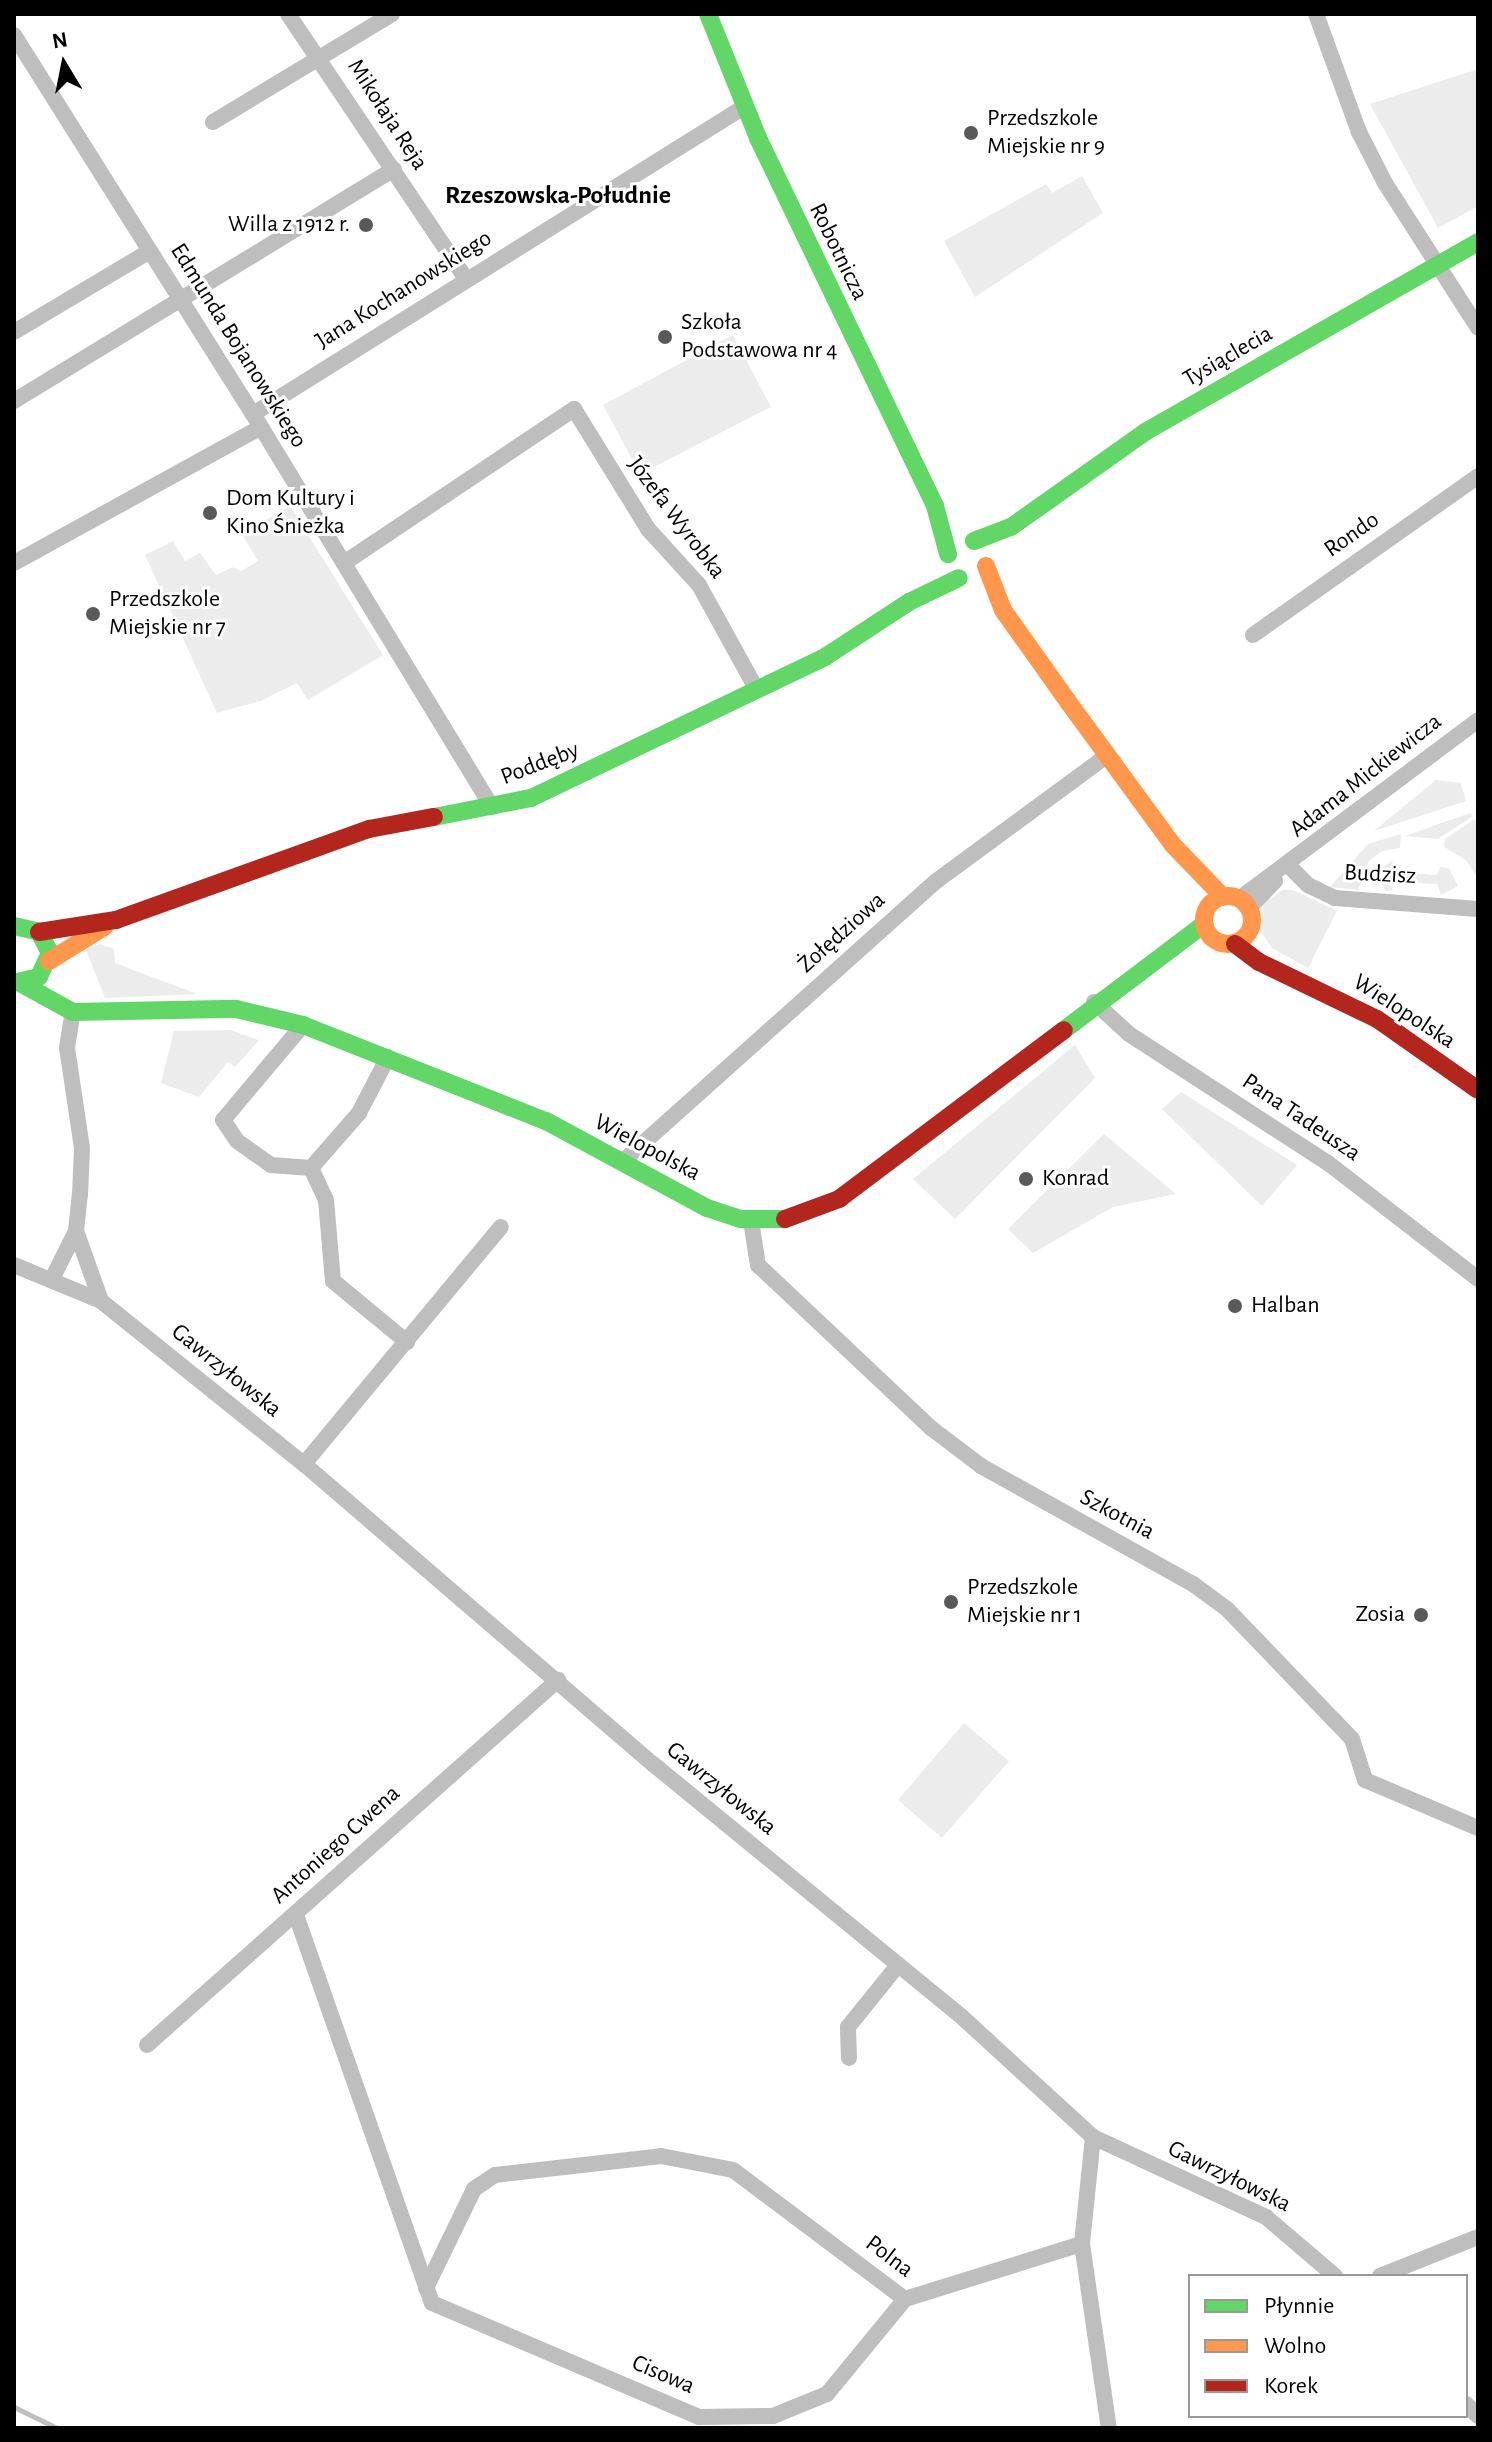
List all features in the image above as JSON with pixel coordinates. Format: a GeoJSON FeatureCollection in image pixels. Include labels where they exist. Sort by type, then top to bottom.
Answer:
{"type":"FeatureCollection","features":[{"type":"Feature","properties":{"kind":"street","name":"Mikołaja Reja"},"geometry":{"type":"LineString","coordinates":[[288,14],[466,279]]}},
{"type":"Feature","properties":{"kind":"street","name":"Mikołaja Reja"},"geometry":{"type":"LineString","coordinates":[[213,122],[392,14]]}},
{"type":"Feature","properties":{"kind":"street","name":"Robotnicza"},"geometry":{"type":"LineString","coordinates":[[708,14],[744,107],[935,506],[955,569]]}},
{"type":"Feature","properties":{"kind":"street"},"geometry":{"type":"LineString","coordinates":[[1316,14],[1359,132],[1478,328]]}},
{"type":"Feature","properties":{"kind":"street","name":"Edmunda Bojanowskiego"},"geometry":{"type":"LineString","coordinates":[[14,35],[257,420],[492,807]]}},
{"type":"Feature","properties":{"kind":"street","name":"Jana Kochanowskiego"},"geometry":{"type":"LineString","coordinates":[[14,563],[257,420],[466,279],[744,107]]}},
{"type":"Feature","properties":{"kind":"street"},"geometry":{"type":"LineString","coordinates":[[14,401],[182,303],[394,169]]}},
{"type":"Feature","properties":{"kind":"street","name":"Tysiąclecia"},"geometry":{"type":"LineString","coordinates":[[971,540],[1011,527],[1145,432],[1478,242]]}},
{"type":"Feature","properties":{"kind":"street"},"geometry":{"type":"LineString","coordinates":[[17,324],[150,251]]}},
{"type":"Feature","properties":{"kind":"street","name":"Józefa Wyrobka"},"geometry":{"type":"LineString","coordinates":[[344,563],[574,409],[648,529],[699,585],[757,690]]}},
{"type":"Feature","properties":{"kind":"street","name":"Rondo"},"geometry":{"type":"LineString","coordinates":[[1253,635],[1478,476]]}},
{"type":"Feature","properties":{"kind":"street","name":"Robotnicza"},"geometry":{"type":"LineString","coordinates":[[935,506],[971,540]]}},
{"type":"Feature","properties":{"kind":"street","name":"Tysiąclecia"},"geometry":{"type":"LineString","coordinates":[[987,564],[1011,527]]}},
{"type":"Feature","properties":{"kind":"street"},"geometry":{"type":"LineString","coordinates":[[955,569],[956,543],[971,540],[984,549],[1003,610]]}},
{"type":"Feature","properties":{"kind":"street"},"geometry":{"type":"LineString","coordinates":[[955,569],[979,576],[987,564]]}},
{"type":"Feature","properties":{"kind":"street"},"geometry":{"type":"LineString","coordinates":[[955,569],[1003,610],[1173,845],[1208,924],[1242,937],[1237,902],[1173,845]]}},
{"type":"Feature","properties":{"kind":"street","name":"Poddęby"},"geometry":{"type":"LineString","coordinates":[[39,932],[116,920],[369,829],[492,807],[544,792],[825,657],[955,569]]}},
{"type":"Feature","properties":{"kind":"street","name":"Adama Mickiewicza"},"geometry":{"type":"LineString","coordinates":[[1237,902],[1478,720]]}},
{"type":"Feature","properties":{"kind":"street","name":"Żołędziowa"},"geometry":{"type":"LineString","coordinates":[[622,1162],[935,882],[1108,755]]}},
{"type":"Feature","properties":{"kind":"street","name":"Budzisz"},"geometry":{"type":"LineString","coordinates":[[1286,868],[1308,885],[1335,898],[1478,909]]}},
{"type":"Feature","properties":{"kind":"street","name":"Wielopolska"},"geometry":{"type":"LineString","coordinates":[[18,984],[73,1012],[236,1009],[303,1025],[546,1121],[707,1208],[751,1221],[794,1218],[839,1199],[1094,1002],[1237,902]]}},
{"type":"Feature","properties":{"kind":"street","name":"Poddęby"},"geometry":{"type":"LineString","coordinates":[[18,984],[116,920]]}},
{"type":"Feature","properties":{"kind":"street"},"geometry":{"type":"LineString","coordinates":[[14,926],[39,932],[48,945],[48,965],[73,1012],[67,1048],[82,1148],[76,1231],[53,1277]]}},
{"type":"Feature","properties":{"kind":"street","name":"Wielopolska"},"geometry":{"type":"LineString","coordinates":[[1242,937],[1259,962],[1301,979],[1377,1019],[1478,1090]]}},
{"type":"Feature","properties":{"kind":"street","name":"Pana Tadeusza"},"geometry":{"type":"LineString","coordinates":[[1094,1002],[1129,1034],[1328,1163],[1478,1279]]}},
{"type":"Feature","properties":{"kind":"street"},"geometry":{"type":"LineString","coordinates":[[303,1025],[223,1120],[237,1141],[271,1165],[311,1168]]}},
{"type":"Feature","properties":{"kind":"street"},"geometry":{"type":"LineString","coordinates":[[311,1168],[359,1113],[388,1057]]}},
{"type":"Feature","properties":{"kind":"street"},"geometry":{"type":"LineString","coordinates":[[311,1168],[326,1200],[333,1281],[407,1342]]}},
{"type":"Feature","properties":{"kind":"street","name":"Szkotnia"},"geometry":{"type":"LineString","coordinates":[[751,1221],[758,1265],[931,1428],[1042,1503],[1204,1592],[1268,1647],[1352,1739],[1365,1780],[1478,1828]]}},
{"type":"Feature","properties":{"kind":"street"},"geometry":{"type":"LineString","coordinates":[[304,1464],[501,1227]]}},
{"type":"Feature","properties":{"kind":"street"},"geometry":{"type":"LineString","coordinates":[[76,1231],[101,1301]]}},
{"type":"Feature","properties":{"kind":"street","name":"Gawrzyłowska"},"geometry":{"type":"LineString","coordinates":[[14,1265],[53,1277],[101,1301],[304,1464],[898,1965],[1093,2137],[1266,2217],[1333,2274]]}},
{"type":"Feature","properties":{"kind":"street","name":"Antoniego Cwena"},"geometry":{"type":"LineString","coordinates":[[147,2045],[558,1680]]}},
{"type":"Feature","properties":{"kind":"street","name":"Cisowa"},"geometry":{"type":"LineString","coordinates":[[296,1915],[432,2303],[699,2417],[773,2416],[827,2394],[905,2299]]}},
{"type":"Feature","properties":{"kind":"street"},"geometry":{"type":"LineString","coordinates":[[849,2058],[848,2027],[898,1965]]}},
{"type":"Feature","properties":{"kind":"street"},"geometry":{"type":"LineString","coordinates":[[1093,2137],[1082,2244],[1109,2428]]}},
{"type":"Feature","properties":{"kind":"street","name":"Polna"},"geometry":{"type":"LineString","coordinates":[[426,2288],[474,2189],[495,2175],[661,2156],[733,2170],[905,2299],[1082,2244]]}},
{"type":"Feature","properties":{"kind":"street"},"geometry":{"type":"LineString","coordinates":[[1385,2274],[1478,2237]]}},
{"type":"Feature","properties":{"kind":"shaded area"},"geometry":{"type":"Polygon","coordinates":[[[1478,69],[1478,206],[1438,228],[1370,104],[1478,69]]]}},
{"type":"Feature","properties":{"kind":"shaded area"},"geometry":{"type":"Polygon","coordinates":[[[1082,176],[1103,213],[975,297],[944,241],[1046,184],[1052,193],[1082,176]]]}},
{"type":"Feature","properties":{"kind":"shaded area"},"geometry":{"type":"Polygon","coordinates":[[[733,335],[771,407],[640,474],[603,405],[733,335]]]}},
{"type":"Feature","properties":{"kind":"shaded area"},"geometry":{"type":"Polygon","coordinates":[[[290,506],[383,655],[308,700],[297,683],[260,701],[217,713],[145,555],[173,541],[185,561],[200,553],[216,575],[233,567],[241,571],[258,561],[242,534],[290,506]]]}},
{"type":"Feature","properties":{"kind":"shaded area"},"geometry":{"type":"Polygon","coordinates":[[[1436,780],[1461,783],[1466,801],[1374,831],[1436,780]]]}},
{"type":"Feature","properties":{"kind":"shaded area"},"geometry":{"type":"Polygon","coordinates":[[[1470,813],[1473,816],[1438,839],[1405,836],[1470,813]]]}},
{"type":"Feature","properties":{"kind":"shaded area"},"geometry":{"type":"Polygon","coordinates":[[[1475,819],[1478,830],[1476,876],[1466,860],[1444,847],[1445,839],[1475,819]]]}},
{"type":"Feature","properties":{"kind":"shaded area"},"geometry":{"type":"Polygon","coordinates":[[[1401,834],[1400,848],[1382,851],[1369,861],[1358,890],[1330,887],[1368,844],[1401,834]]]}},
{"type":"Feature","properties":{"kind":"shaded area"},"geometry":{"type":"Polygon","coordinates":[[[1392,861],[1395,872],[1437,875],[1440,867],[1449,868],[1458,886],[1441,895],[1437,884],[1393,882],[1392,890],[1385,891],[1378,870],[1392,861]]]}},
{"type":"Feature","properties":{"kind":"shaded area"},"geometry":{"type":"Polygon","coordinates":[[[1282,890],[1293,890],[1337,911],[1308,968],[1272,948],[1259,929],[1264,903],[1282,890]]]}},
{"type":"Feature","properties":{"kind":"shaded area"},"geometry":{"type":"Polygon","coordinates":[[[100,944],[114,949],[115,963],[197,994],[105,998],[86,950],[100,944]]]}},
{"type":"Feature","properties":{"kind":"shaded area"},"geometry":{"type":"Polygon","coordinates":[[[230,1030],[259,1040],[235,1067],[228,1062],[199,1097],[161,1083],[174,1031],[230,1030]]]}},
{"type":"Feature","properties":{"kind":"shaded area"},"geometry":{"type":"Polygon","coordinates":[[[1075,1045],[1095,1078],[955,1219],[913,1179],[1075,1045]]]}},
{"type":"Feature","properties":{"kind":"shaded area"},"geometry":{"type":"Polygon","coordinates":[[[1181,1092],[1297,1165],[1262,1206],[1162,1109],[1181,1092]]]}},
{"type":"Feature","properties":{"kind":"shaded area"},"geometry":{"type":"Polygon","coordinates":[[[1104,1134],[1176,1194],[1113,1207],[1033,1253],[1008,1229],[1104,1134]]]}},
{"type":"Feature","properties":{"kind":"shaded area"},"geometry":{"type":"Polygon","coordinates":[[[964,1723],[1009,1761],[942,1838],[898,1800],[964,1723]]]}},
{"type":"Feature","properties":{"kind":"waterway"},"geometry":{"type":"LineString","coordinates":[[14,2407],[57,2428]]}},
{"type":"Feature","properties":{"kind":"traffic: fast"},"geometry":{"type":"LineString","coordinates":[[708,14],[758,138],[935,506],[948,554]]}},
{"type":"Feature","properties":{"kind":"traffic: fast"},"geometry":{"type":"LineString","coordinates":[[974,541],[1011,527],[1145,432],[1478,242]]}},
{"type":"Feature","properties":{"kind":"traffic: fast"},"geometry":{"type":"LineString","coordinates":[[434,817],[531,798],[825,657],[909,602],[959,578]]}},
{"type":"Feature","properties":{"kind":"traffic: fast"},"geometry":{"type":"LineString","coordinates":[[1064,1030],[1204,924]]}},
{"type":"Feature","properties":{"kind":"traffic: fast"},"geometry":{"type":"LineString","coordinates":[[14,926],[39,932],[50,953],[39,977],[14,983]]}},
{"type":"Feature","properties":{"kind":"traffic: fast"},"geometry":{"type":"LineString","coordinates":[[22,984],[73,1012],[236,1009],[303,1025],[546,1121],[707,1208],[740,1219],[785,1219]]}},
{"type":"Feature","properties":{"kind":"traffic: slow"},"geometry":{"type":"LineString","coordinates":[[986,566],[1003,610],[1069,703],[1173,845],[1223,897]]}},
{"type":"Feature","properties":{"kind":"traffic: slow"},"geometry":{"type":"LineString","coordinates":[[1228,896],[1245,903],[1252,920],[1245,937],[1228,944],[1211,937],[1204,920],[1211,903],[1228,896]]}},
{"type":"Feature","properties":{"kind":"traffic: slow"},"geometry":{"type":"LineString","coordinates":[[49,961],[104,927]]}},
{"type":"Feature","properties":{"kind":"traffic: jam"},"geometry":{"type":"LineString","coordinates":[[39,932],[116,920],[369,829],[434,817]]}},
{"type":"Feature","properties":{"kind":"traffic: jam"},"geometry":{"type":"LineString","coordinates":[[1235,944],[1259,962],[1377,1019],[1478,1090]]}},
{"type":"Feature","properties":{"kind":"traffic: jam"},"geometry":{"type":"LineString","coordinates":[[785,1219],[839,1199],[1064,1030]]}},
{"type":"Feature","properties":{"kind":"place","name":"Przedszkole Miejskie nr 9"},"geometry":{"type":"Point","coordinates":[971,133]}},
{"type":"Feature","properties":{"kind":"place","name":"Willa z 1912 r."},"geometry":{"type":"Point","coordinates":[366,225]}},
{"type":"Feature","properties":{"kind":"place","name":"Szkoła Podstawowa nr 4"},"geometry":{"type":"Point","coordinates":[665,337]}},
{"type":"Feature","properties":{"kind":"place","name":"Dom Kultury i Kino Śnieżka"},"geometry":{"type":"Point","coordinates":[210,513]}},
{"type":"Feature","properties":{"kind":"place","name":"Przedszkole Miejskie nr 7"},"geometry":{"type":"Point","coordinates":[93,614]}},
{"type":"Feature","properties":{"kind":"place","name":"Konrad"},"geometry":{"type":"Point","coordinates":[1026,1179]}},
{"type":"Feature","properties":{"kind":"place","name":"Halban"},"geometry":{"type":"Point","coordinates":[1235,1306]}},
{"type":"Feature","properties":{"kind":"place","name":"Przedszkole Miejskie nr 1"},"geometry":{"type":"Point","coordinates":[951,1602]}},
{"type":"Feature","properties":{"kind":"place","name":"Zosia"},"geometry":{"type":"Point","coordinates":[1421,1615]}},
{"type":"Feature","properties":{"kind":"district","name":"Rzeszowska-Południe"},"geometry":{"type":"Point","coordinates":[558,196]}}]}
